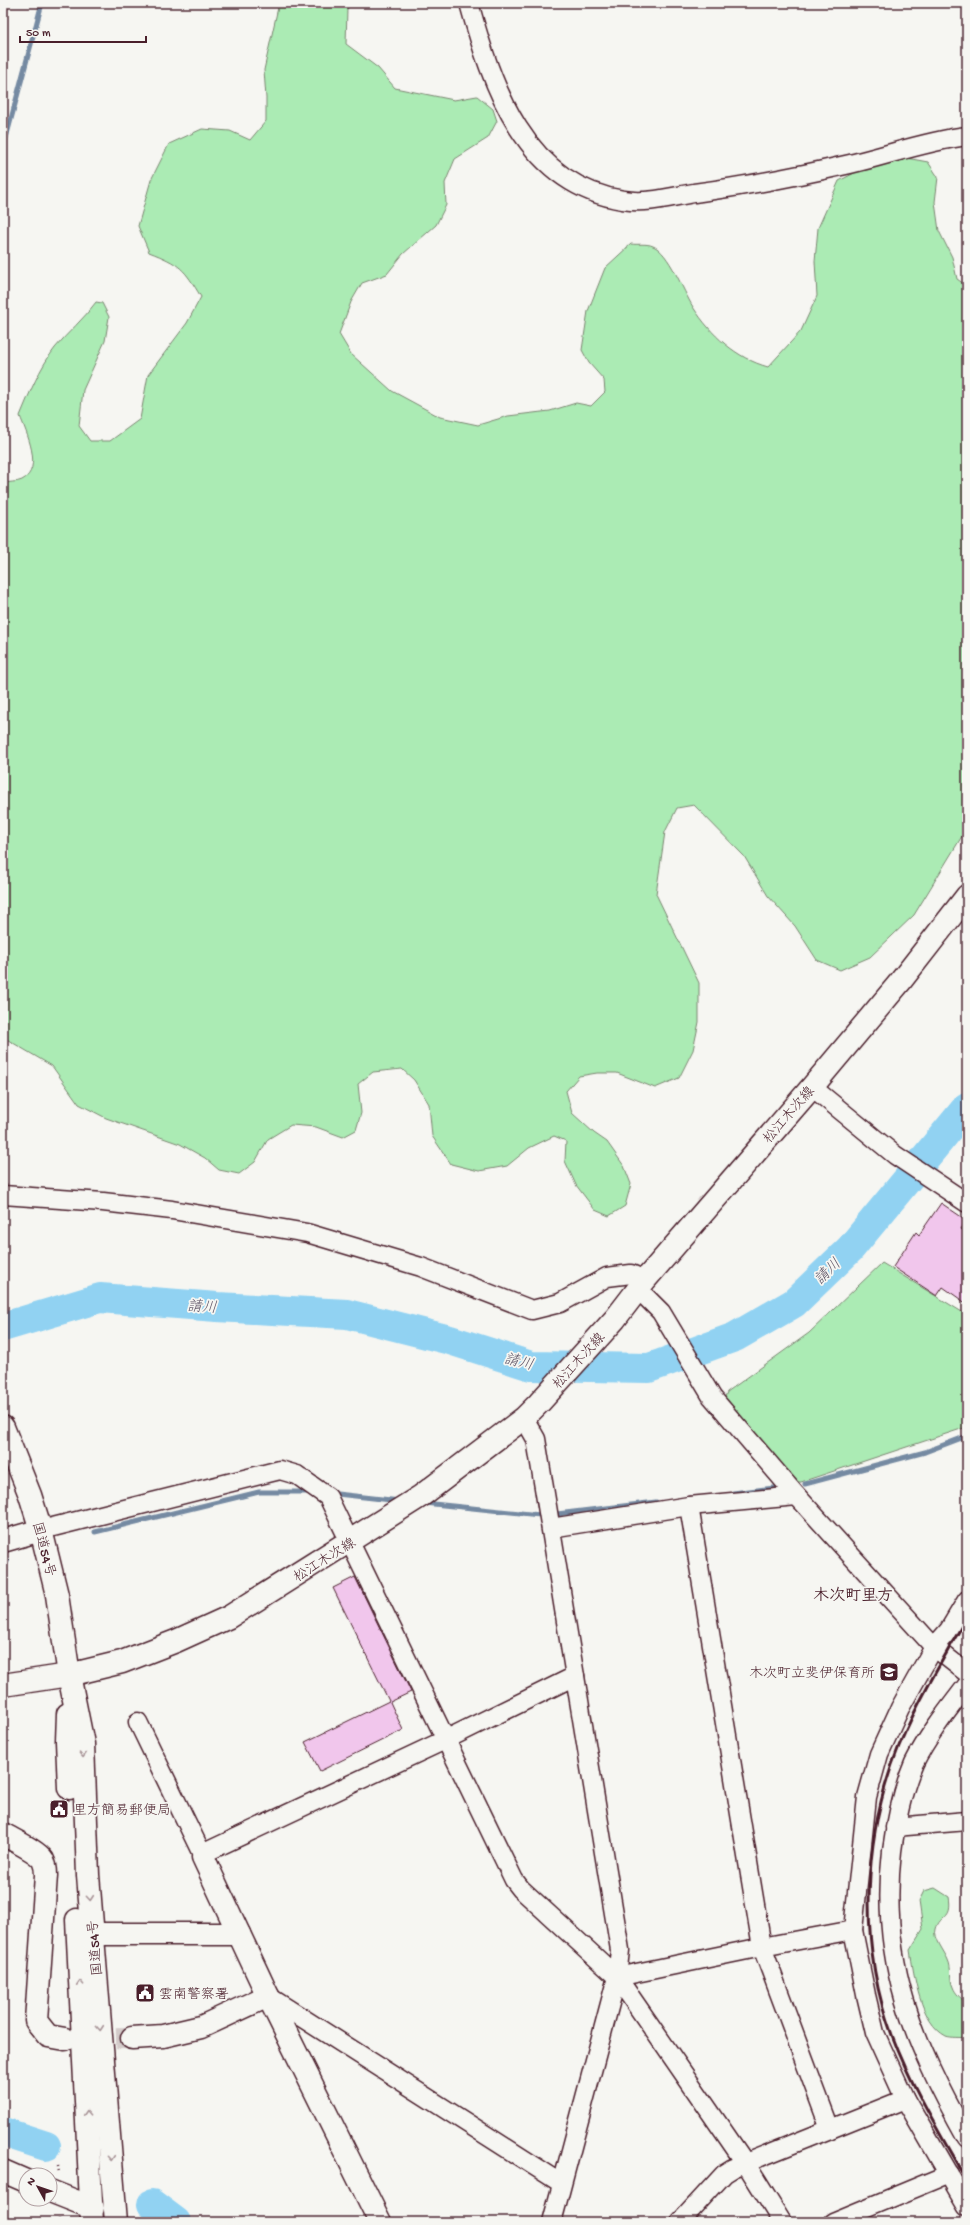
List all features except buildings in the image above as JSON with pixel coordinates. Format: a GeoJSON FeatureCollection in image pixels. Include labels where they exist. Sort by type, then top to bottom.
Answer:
{"type":"FeatureCollection","features":[{"type":"Feature","properties":{"kind":"main road","name":"松江木次線"},"geometry":{"type":"LineString","coordinates":[[3,1685],[69,1675],[122,1662],[176,1641],[229,1617],[350,1543],[402,1509],[532,1411],[615,1319],[641,1284],[812,1087],[900,982],[967,896]]}},
{"type":"Feature","properties":{"kind":"main road","name":"国道54号"},"geometry":{"type":"LineString","coordinates":[[3,1427],[30,1495],[58,1595],[69,1675],[82,1744],[92,1934],[118,2221]]}},
{"type":"Feature","properties":{"kind":"main road"},"geometry":{"type":"LineString","coordinates":[[3,1541],[41,1530]]}},
{"type":"Feature","properties":{"kind":"main road","name":"国道54号"},"geometry":{"type":"LineString","coordinates":[[69,1675],[67,1741],[92,2215]]}},
{"type":"Feature","properties":{"kind":"main road"},"geometry":{"type":"LineString","coordinates":[[3,1834],[37,1855],[42,1859],[45,1866],[46,1875],[36,2021],[48,2036],[65,2039]]}},
{"type":"Feature","properties":{"kind":"main road"},"geometry":{"type":"LineString","coordinates":[[202,1856],[268,1996],[380,2222]]}},
{"type":"Feature","properties":{"kind":"main road"},"geometry":{"type":"LineString","coordinates":[[92,1934],[239,1934]]}},
{"type":"Feature","properties":{"kind":"main road"},"geometry":{"type":"LineString","coordinates":[[132,2038],[163,2036],[201,2027],[268,1996]]}},
{"type":"Feature","properties":{"kind":"main road"},"geometry":{"type":"LineString","coordinates":[[3,2171],[18,2178]]}},
{"type":"Feature","properties":{"kind":"main road"},"geometry":{"type":"LineString","coordinates":[[58,2185],[92,2215],[118,2221]]}},
{"type":"Feature","properties":{"kind":"street"},"geometry":{"type":"LineString","coordinates":[[469,3],[483,53],[516,125],[532,149],[555,171],[581,188],[602,196],[624,201],[654,201],[682,195],[765,183],[851,164],[946,138],[967,136]]}},
{"type":"Feature","properties":{"kind":"street"},"geometry":{"type":"LineString","coordinates":[[812,1087],[895,1155],[967,1203]]}},
{"type":"Feature","properties":{"kind":"street"},"geometry":{"type":"LineString","coordinates":[[3,1195],[103,1202],[172,1210],[308,1234],[421,1267],[532,1310],[560,1303],[606,1277],[631,1274],[641,1284],[674,1332],[703,1385],[797,1496],[934,1647],[964,1665]]}},
{"type":"Feature","properties":{"kind":"street"},"geometry":{"type":"LineString","coordinates":[[532,1411],[620,1950],[617,1977],[561,2183],[553,2222]]}},
{"type":"Feature","properties":{"kind":"street"},"geometry":{"type":"LineString","coordinates":[[41,1530],[280,1470],[297,1475],[328,1497],[447,1739],[514,1880],[521,1889],[617,1977],[746,2164],[782,2222]]}},
{"type":"Feature","properties":{"kind":"street"},"geometry":{"type":"LineString","coordinates":[[550,1528],[689,1506],[797,1496]]}},
{"type":"Feature","properties":{"kind":"street"},"geometry":{"type":"LineString","coordinates":[[689,1506],[762,1947],[830,2129]]}},
{"type":"Feature","properties":{"kind":"street"},"geometry":{"type":"LineString","coordinates":[[967,1600],[949,1630],[934,1647],[900,1708],[877,1761],[867,1798],[853,1930],[875,2033],[905,2099],[967,2206]]}},
{"type":"Feature","properties":{"kind":"street"},"geometry":{"type":"LineString","coordinates":[[138,1722],[202,1856],[575,1676]]}},
{"type":"Feature","properties":{"kind":"street"},"geometry":{"type":"LineString","coordinates":[[967,1686],[940,1720],[915,1763],[905,1787],[895,1827],[889,1878],[890,1932],[899,1985],[920,2049],[967,2138]]}},
{"type":"Feature","properties":{"kind":"street"},"geometry":{"type":"LineString","coordinates":[[895,1827],[967,1821]]}},
{"type":"Feature","properties":{"kind":"street"},"geometry":{"type":"LineString","coordinates":[[617,1977],[853,1930]]}},
{"type":"Feature","properties":{"kind":"street"},"geometry":{"type":"LineString","coordinates":[[268,1996],[561,2183]]}},
{"type":"Feature","properties":{"kind":"street"},"geometry":{"type":"LineString","coordinates":[[680,2222],[725,2173],[733,2168],[905,2099]]}},
{"type":"Feature","properties":{"kind":"street"},"geometry":{"type":"LineString","coordinates":[[833,2222],[949,2174]]}},
{"type":"Feature","properties":{"kind":"green space"},"geometry":{"type":"Polygon","coordinates":[[[279,3],[352,3],[347,9],[346,44],[378,68],[395,88],[454,100],[477,96],[493,109],[497,121],[488,138],[455,159],[445,183],[446,205],[436,225],[403,254],[387,274],[362,283],[351,302],[339,334],[351,354],[392,391],[440,417],[478,425],[508,416],[550,411],[576,403],[591,406],[605,392],[604,380],[589,363],[582,350],[588,311],[605,268],[631,244],[651,245],[659,250],[670,264],[693,307],[716,336],[745,358],[768,367],[801,331],[817,296],[815,261],[818,228],[839,181],[862,169],[901,157],[928,162],[938,177],[935,202],[939,231],[952,257],[957,279],[967,286],[967,828],[914,915],[870,957],[840,970],[817,960],[795,926],[768,896],[744,856],[694,805],[677,808],[665,832],[656,894],[699,983],[699,1022],[693,1050],[679,1078],[655,1088],[617,1073],[597,1073],[579,1076],[566,1091],[572,1113],[594,1133],[607,1142],[624,1166],[631,1184],[625,1206],[609,1216],[595,1210],[576,1185],[565,1161],[566,1141],[554,1136],[529,1148],[507,1166],[479,1171],[451,1164],[432,1136],[429,1104],[414,1080],[402,1069],[373,1072],[358,1084],[361,1113],[356,1130],[343,1137],[316,1127],[291,1125],[268,1139],[255,1162],[239,1174],[219,1170],[205,1158],[180,1144],[106,1118],[79,1104],[52,1066],[3,1037],[3,484],[22,480],[28,475],[32,468],[32,450],[20,416],[35,381],[49,356],[96,302],[102,303],[109,317],[105,341],[83,390],[79,426],[90,441],[110,441],[140,419],[148,375],[187,323],[201,297],[190,279],[180,268],[168,260],[149,252],[138,226],[151,180],[169,144],[202,129],[230,131],[250,140],[266,121],[264,70],[279,3]]]}},
{"type":"Feature","properties":{"kind":"green space"},"geometry":{"type":"Polygon","coordinates":[[[882,1263],[967,1315],[967,1427],[801,1482],[794,1482],[725,1397],[727,1392],[809,1333],[882,1263]]]}},
{"type":"Feature","properties":{"kind":"green space"},"geometry":{"type":"Polygon","coordinates":[[[935,1888],[949,1897],[950,1904],[948,1913],[938,1924],[936,1929],[936,1937],[949,1963],[951,1981],[954,1989],[967,2003],[967,2038],[948,2037],[937,2030],[924,2010],[916,1985],[910,1950],[923,1929],[919,1901],[924,1891],[935,1888]]]}},
{"type":"Feature","properties":{"kind":"waterway"},"geometry":{"type":"LineString","coordinates":[[3,149],[42,3]]}},
{"type":"Feature","properties":{"kind":"waterway","name":"請川"},"geometry":{"type":"LineString","coordinates":[[3,1327],[100,1298],[217,1307],[347,1314],[450,1340],[531,1366],[649,1368],[735,1337],[794,1303],[850,1249],[967,1107]]}},
{"type":"Feature","properties":{"kind":"waterway"},"geometry":{"type":"LineString","coordinates":[[3,1306],[11,1323]]}},
{"type":"Feature","properties":{"kind":"waterway"},"geometry":{"type":"LineString","coordinates":[[805,1484],[925,1452],[967,1436]]}},
{"type":"Feature","properties":{"kind":"waterway"},"geometry":{"type":"LineString","coordinates":[[733,1493],[774,1488]]}},
{"type":"Feature","properties":{"kind":"waterway"},"geometry":{"type":"LineString","coordinates":[[95,1532],[259,1492],[313,1492]]}},
{"type":"Feature","properties":{"kind":"waterway"},"geometry":{"type":"LineString","coordinates":[[337,1494],[400,1501]]}},
{"type":"Feature","properties":{"kind":"waterway"},"geometry":{"type":"LineString","coordinates":[[557,1514],[656,1502]]}},
{"type":"Feature","properties":{"kind":"waterway"},"geometry":{"type":"LineString","coordinates":[[424,1503],[540,1515]]}},
{"type":"Feature","properties":{"kind":"waterway"},"geometry":{"type":"LineString","coordinates":[[3,1562],[7,1561]]}},
{"type":"Feature","properties":{"kind":"waterway"},"geometry":{"type":"LineString","coordinates":[[3,2132],[46,2146]]}},
{"type":"Feature","properties":{"kind":"waterway"},"geometry":{"type":"LineString","coordinates":[[152,2204],[176,2222]]}},
{"type":"Feature","properties":{"kind":"tunnel"},"geometry":{"type":"LineString","coordinates":[[83,2039],[132,2038]]}},
{"type":"Feature","properties":{"kind":"railway"},"geometry":{"type":"LineString","coordinates":[[967,1617],[923,1696],[899,1746],[887,1780],[878,1816],[872,1853],[869,1890],[870,1927],[874,1964],[881,2000],[892,2035],[908,2073],[936,2128],[967,2181]]}},
{"type":"Feature","properties":{"kind":"place","name":"木次町立斐伊保育所"},"geometry":{"type":"Point","coordinates":[889,1672]}},
{"type":"Feature","properties":{"kind":"place","name":"里方簡易郵便局"},"geometry":{"type":"Point","coordinates":[59,1809]}},
{"type":"Feature","properties":{"kind":"place","name":"雲南警察署"},"geometry":{"type":"Point","coordinates":[145,1993]}},
{"type":"Feature","properties":{"kind":"district","name":"木次町里方"},"geometry":{"type":"Point","coordinates":[853,1594]}}]}
